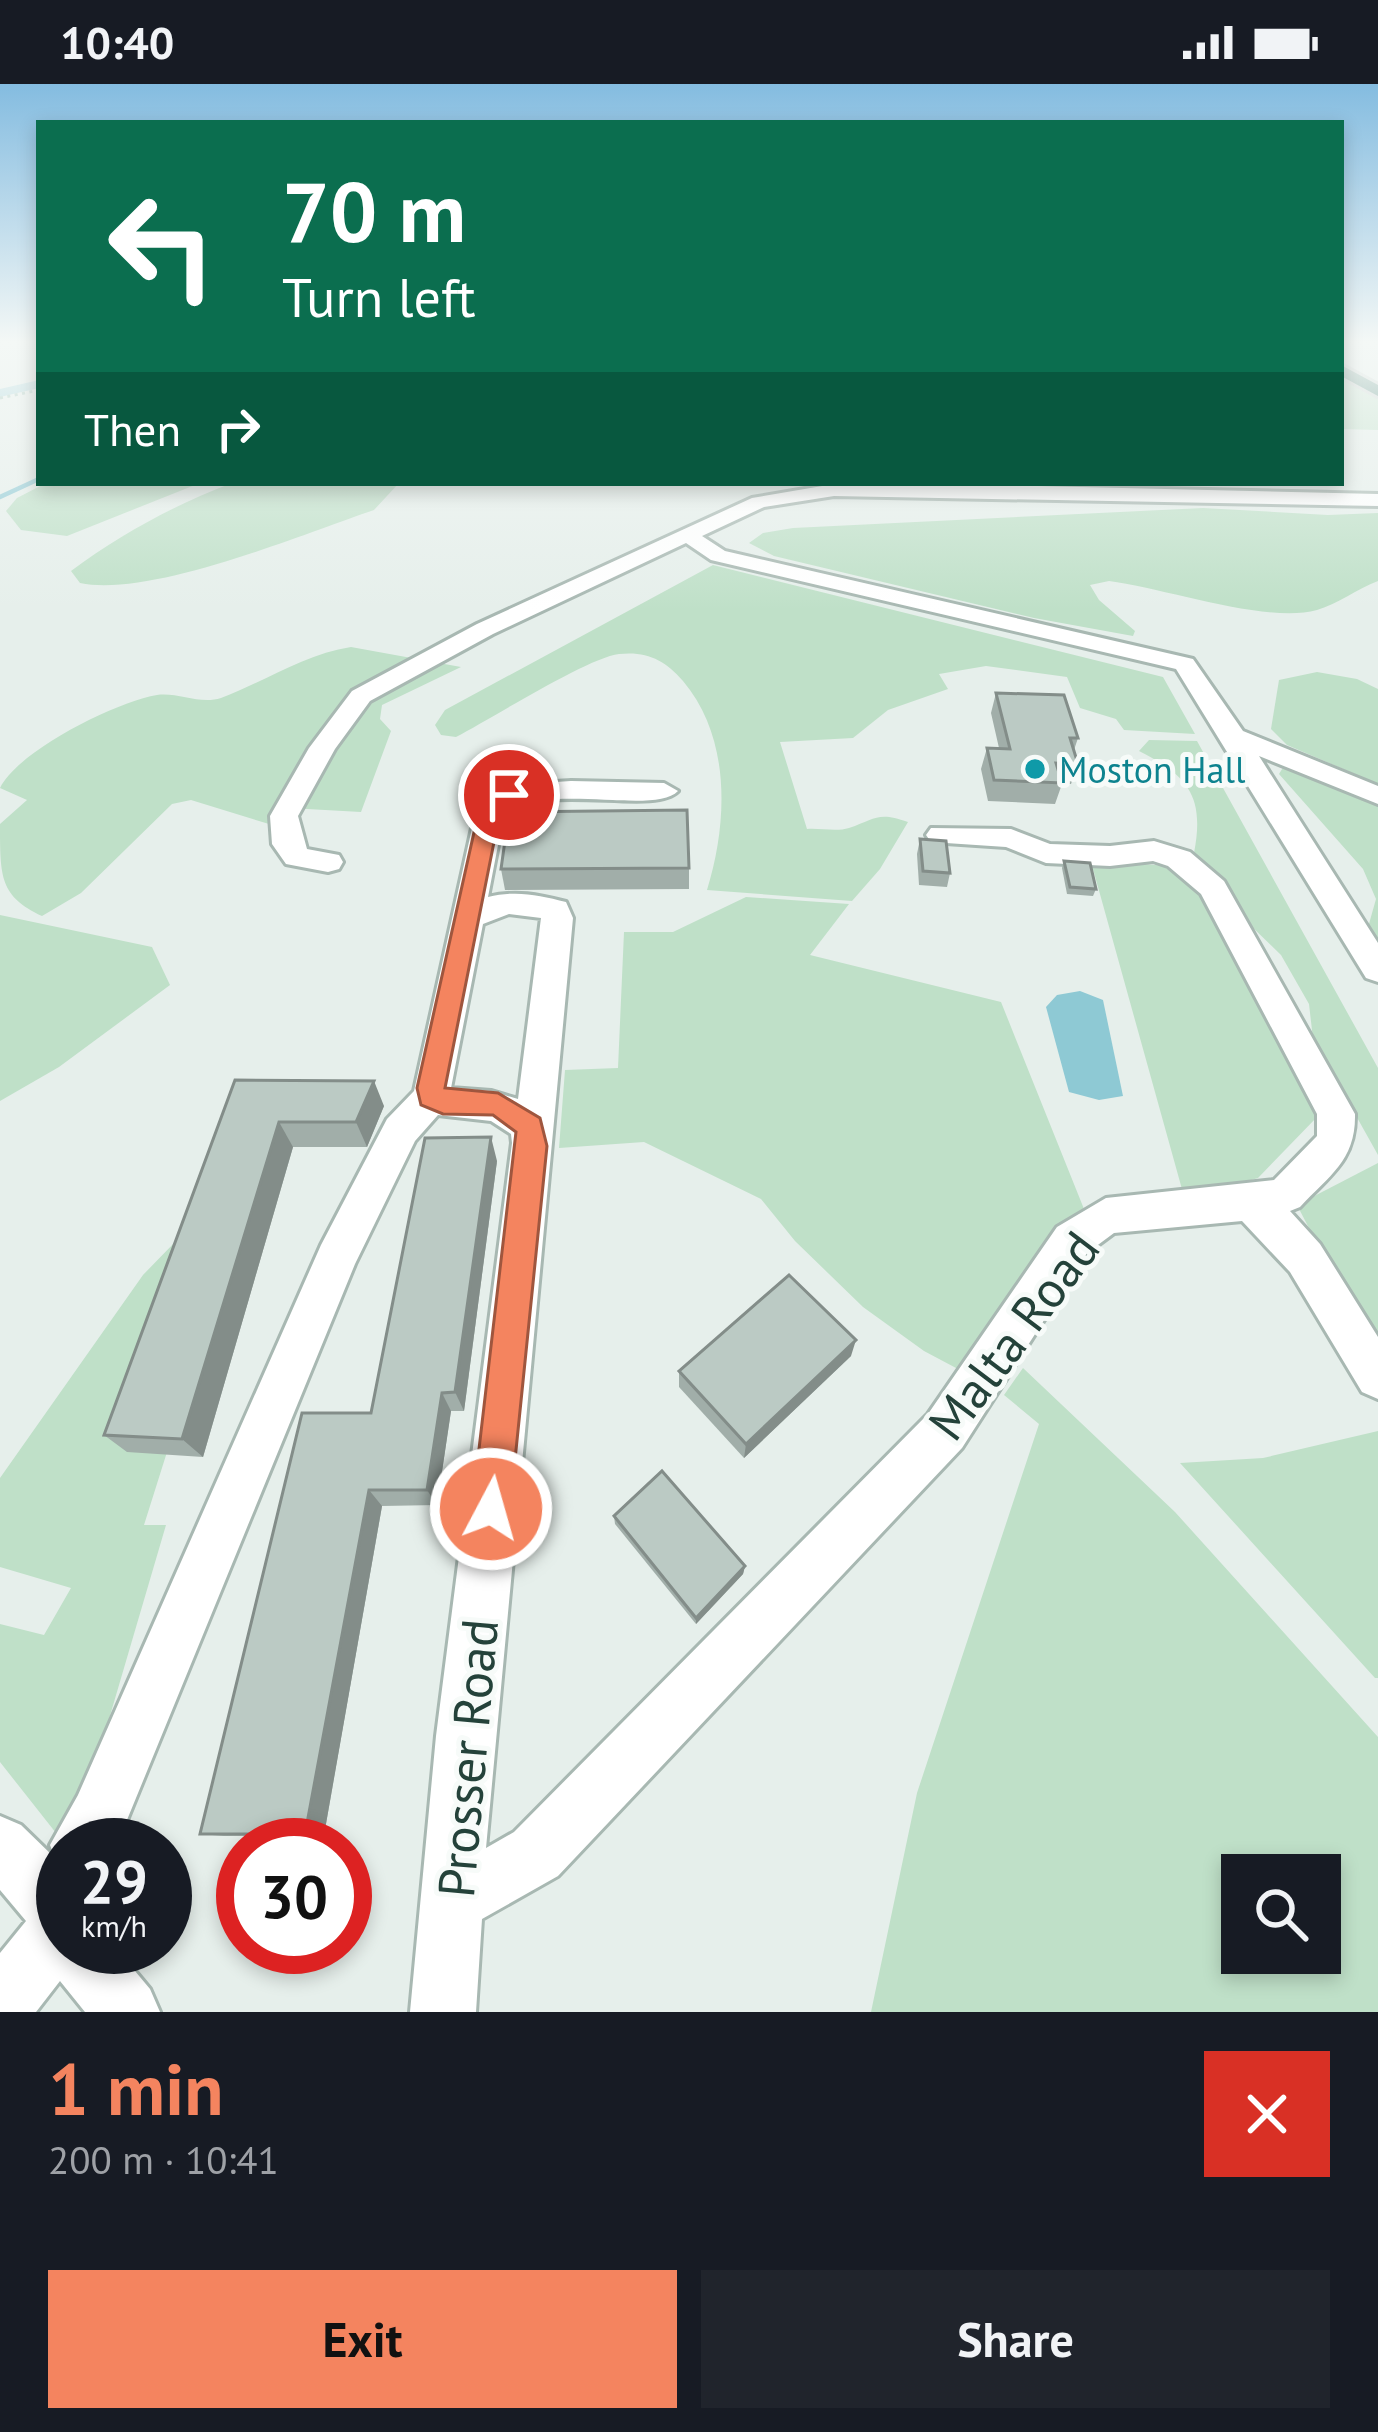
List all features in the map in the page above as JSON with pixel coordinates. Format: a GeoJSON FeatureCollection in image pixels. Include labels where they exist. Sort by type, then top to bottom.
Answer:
{"type":"FeatureCollection","features":[{"type":"Feature","properties":{"kind":"street"},"geometry":{"type":"LineString","coordinates":[[328,862],[297,857],[287,844],[284,816],[322,748],[361,696],[485,629],[758,502],[834,490],[1378,500]]}},
{"type":"Feature","properties":{"kind":"street"},"geometry":{"type":"LineString","coordinates":[[688,533],[702,550],[718,556],[1184,664],[1378,970]]}},
{"type":"Feature","properties":{"kind":"street"},"geometry":{"type":"LineString","coordinates":[[1233,736],[1378,796]]}},
{"type":"Feature","properties":{"kind":"street"},"geometry":{"type":"LineString","coordinates":[[98,1818],[336,1259],[401,1130],[431,1096],[490,810],[496,802],[531,792],[664,791]]}},
{"type":"Feature","properties":{"kind":"street","name":"Malta Road"},"geometry":{"type":"LineString","coordinates":[[455,1900],[536,1854],[945,1431],[1072,1240],[1106,1216],[1286,1195],[1336,1142],[1336,1114],[1214,888],[1179,859],[1154,851],[1110,856],[1046,853],[1011,838],[941,835]]}},
{"type":"Feature","properties":{"kind":"street","name":"Prosser Road"},"geometry":{"type":"LineString","coordinates":[[443,2012],[465,1736],[557,918],[555,910],[540,905],[494,905],[466,920]]}},
{"type":"Feature","properties":{"kind":"street"},"geometry":{"type":"LineString","coordinates":[[431,1096],[443,1102],[498,1104],[530,1126],[532,1146]]}},
{"type":"Feature","properties":{"kind":"street"},"geometry":{"type":"LineString","coordinates":[[1248,1203],[1273,1216],[1293,1242],[1378,1376]]}},
{"type":"Feature","properties":{"kind":"street"},"geometry":{"type":"LineString","coordinates":[[0,1846],[36,1879]]}},
{"type":"Feature","properties":{"kind":"street"},"geometry":{"type":"LineString","coordinates":[[0,2005],[36,1948]]}},
{"type":"Feature","properties":{"kind":"street"},"geometry":{"type":"LineString","coordinates":[[105,1974],[127,2012]]}},
{"type":"Feature","properties":{"kind":"green space"},"geometry":{"type":"Polygon","coordinates":[[[40,486],[192,486],[67,536],[21,530],[6,511],[17,498],[40,486]]]}},
{"type":"Feature","properties":{"kind":"green space"},"geometry":{"type":"Polygon","coordinates":[[[225,486],[396,486],[374,510],[185,573],[110,585],[80,583],[71,571],[148,521],[225,486]]]}},
{"type":"Feature","properties":{"kind":"green space"},"geometry":{"type":"Polygon","coordinates":[[[1203,508],[1378,513],[1378,581],[1325,607],[1296,613],[1244,609],[1109,581],[1090,585],[1099,600],[1135,631],[1133,636],[1034,618],[774,556],[749,543],[763,533],[793,528],[1203,508]]]}},
{"type":"Feature","properties":{"kind":"green space"},"geometry":{"type":"Polygon","coordinates":[[[713,565],[1163,677],[1195,734],[1124,730],[1116,719],[1080,708],[1067,677],[986,666],[939,674],[948,689],[888,710],[853,738],[780,742],[807,829],[844,829],[883,817],[908,822],[880,869],[852,901],[707,890],[719,837],[717,754],[699,704],[683,681],[655,658],[629,653],[604,658],[456,737],[441,735],[435,725],[445,710],[713,565]]]}},
{"type":"Feature","properties":{"kind":"green space"},"geometry":{"type":"Polygon","coordinates":[[[351,647],[461,667],[382,705],[380,719],[391,731],[361,812],[289,808],[269,824],[191,800],[172,804],[81,893],[42,916],[10,892],[2,872],[0,824],[27,800],[0,788],[26,759],[94,718],[139,699],[157,695],[221,698],[301,662],[351,647]]]}},
{"type":"Feature","properties":{"kind":"green space"},"geometry":{"type":"Polygon","coordinates":[[[1317,672],[1357,679],[1378,689],[1378,784],[1287,745],[1271,729],[1279,680],[1317,672]]]}},
{"type":"Feature","properties":{"kind":"green space"},"geometry":{"type":"Polygon","coordinates":[[[1149,740],[1197,741],[1378,1068],[1378,1155],[1313,1039],[1309,1004],[1281,955],[1248,923],[1230,890],[1194,853],[1194,802],[1181,779],[1139,751],[1149,740]]]}},
{"type":"Feature","properties":{"kind":"green space"},"geometry":{"type":"Polygon","coordinates":[[[1299,765],[1378,805],[1378,959],[1367,931],[1376,899],[1363,869],[1279,774],[1284,766],[1299,765]]]}},
{"type":"Feature","properties":{"kind":"green space"},"geometry":{"type":"Polygon","coordinates":[[[1073,858],[1179,867],[1211,902],[1318,1116],[1258,1178],[1185,1200],[1093,869],[1067,867],[1073,858]]]}},
{"type":"Feature","properties":{"kind":"green space"},"geometry":{"type":"Polygon","coordinates":[[[746,897],[849,904],[810,955],[1001,1002],[1084,1209],[973,1377],[924,1351],[863,1307],[795,1241],[761,1199],[644,1142],[559,1148],[565,1070],[618,1068],[624,932],[673,932],[746,897]]]}},
{"type":"Feature","properties":{"kind":"green space"},"geometry":{"type":"Polygon","coordinates":[[[0,915],[152,947],[170,985],[59,1067],[0,1101],[0,915]]]}},
{"type":"Feature","properties":{"kind":"green space"},"geometry":{"type":"Polygon","coordinates":[[[1378,1163],[1378,1361],[1297,1205],[1378,1163]]]}},
{"type":"Feature","properties":{"kind":"green space"},"geometry":{"type":"Polygon","coordinates":[[[176,1241],[167,1452],[144,1525],[166,1525],[82,1811],[74,1818],[44,1818],[0,1762],[0,1624],[44,1635],[71,1588],[0,1567],[0,1478],[143,1275],[176,1241]]]}},
{"type":"Feature","properties":{"kind":"green space"},"geometry":{"type":"Polygon","coordinates":[[[1023,1368],[1175,1512],[1378,1737],[1378,2012],[871,2012],[917,1793],[1039,1424],[1004,1395],[1023,1368]]]}},
{"type":"Feature","properties":{"kind":"green space"},"geometry":{"type":"Polygon","coordinates":[[[1378,1431],[1375,1678],[1180,1463],[1263,1458],[1378,1431]]]}},
{"type":"Feature","properties":{"kind":"water"},"geometry":{"type":"Polygon","coordinates":[[[1080,991],[1103,1000],[1123,1096],[1099,1100],[1069,1092],[1046,1007],[1057,995],[1080,991]]]}},
{"type":"Feature","properties":{"kind":"building"},"geometry":{"type":"Polygon","coordinates":[[[996,693],[1064,695],[1078,738],[1070,738],[1078,764],[1056,763],[1062,783],[994,780],[987,748],[1010,749],[996,693]]]}},
{"type":"Feature","properties":{"kind":"building"},"geometry":{"type":"Polygon","coordinates":[[[687,810],[689,868],[501,869],[509,812],[687,810]]]}},
{"type":"Feature","properties":{"kind":"building"},"geometry":{"type":"Polygon","coordinates":[[[920,839],[946,841],[950,873],[923,871],[920,839]]]}},
{"type":"Feature","properties":{"kind":"building"},"geometry":{"type":"Polygon","coordinates":[[[1064,861],[1090,863],[1096,889],[1070,887],[1064,861]]]}},
{"type":"Feature","properties":{"kind":"building"},"geometry":{"type":"Polygon","coordinates":[[[235,1080],[374,1081],[356,1122],[279,1122],[182,1439],[104,1435],[235,1080]]]}},
{"type":"Feature","properties":{"kind":"building"},"geometry":{"type":"Polygon","coordinates":[[[491,1137],[455,1392],[442,1393],[427,1490],[369,1490],[308,1818],[216,1818],[216,1834],[200,1834],[302,1413],[371,1413],[425,1138],[491,1137]]]}},
{"type":"Feature","properties":{"kind":"building"},"geometry":{"type":"Polygon","coordinates":[[[789,1275],[856,1340],[746,1444],[679,1371],[789,1275]]]}},
{"type":"Feature","properties":{"kind":"building"},"geometry":{"type":"Polygon","coordinates":[[[662,1471],[745,1566],[696,1618],[614,1516],[662,1471]]]}},
{"type":"Feature","properties":{"kind":"waterway"},"geometry":{"type":"LineString","coordinates":[[0,497],[36,480]]}},
{"type":"Feature","properties":{"kind":"place","name":"Moston Hall"},"geometry":{"type":"Point","coordinates":[1035,769]}},
{"type":"Feature","properties":{"kind":"route"},"geometry":{"type":"LineString","coordinates":[[491,1509],[532,1146],[530,1126],[498,1104],[443,1102],[431,1096],[431,1088],[490,810],[509,795]]}}]}
